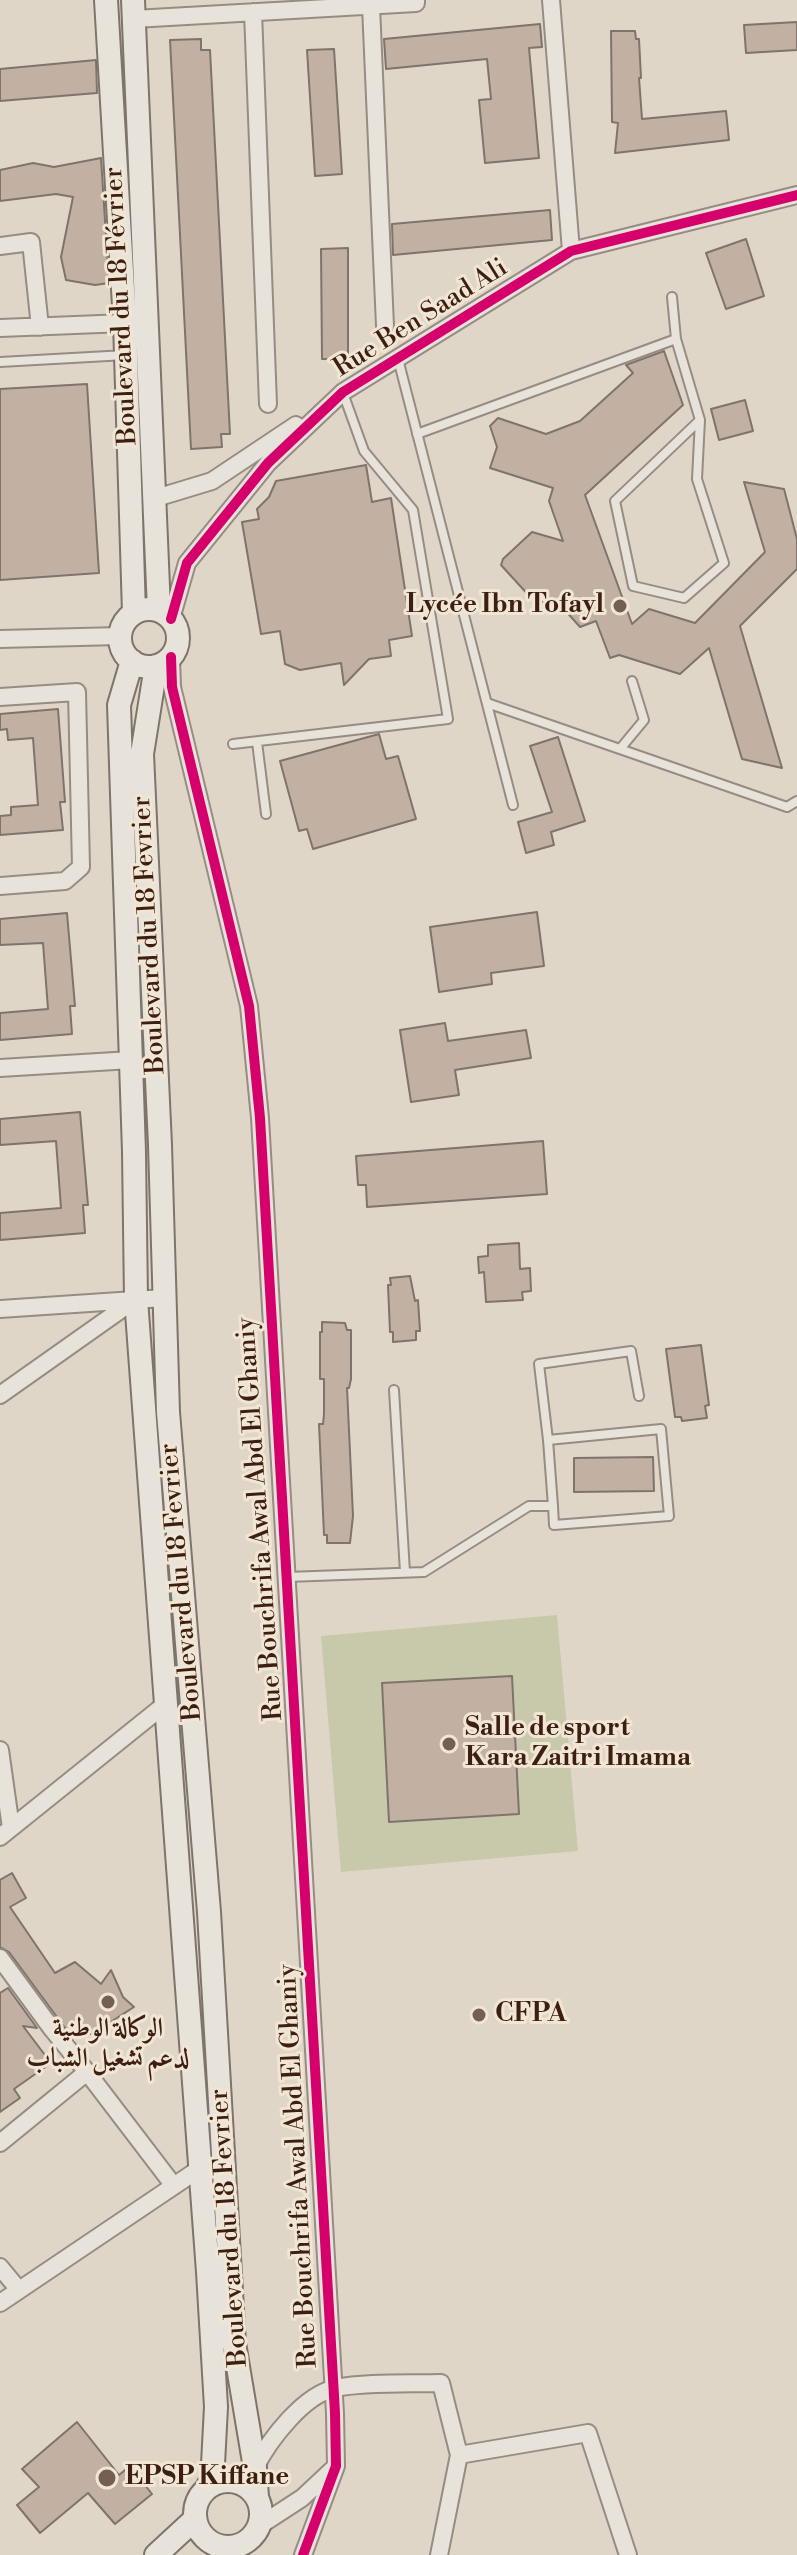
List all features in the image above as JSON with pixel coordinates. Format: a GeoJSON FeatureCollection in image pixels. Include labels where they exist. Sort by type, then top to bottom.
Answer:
{"type":"FeatureCollection","features":[{"type":"Feature","properties":{"kind":"main road","name":"Boulevard du 18 Février"},"geometry":{"type":"LineString","coordinates":[[106,0],[127,355],[134,613]]}},
{"type":"Feature","properties":{"kind":"main road","name":"Boulevard du 18 Février"},"geometry":{"type":"LineString","coordinates":[[134,10],[156,498],[165,614]]}},
{"type":"Feature","properties":{"kind":"main road"},"geometry":{"type":"LineString","coordinates":[[142,609],[165,614],[178,633],[178,642],[163,661],[140,665],[132,661],[125,654],[120,636],[127,619],[142,609]]}},
{"type":"Feature","properties":{"kind":"main road","name":"Boulevard du 18 Fevrier"},"geometry":{"type":"LineString","coordinates":[[132,661],[119,705],[136,1299],[155,1574],[168,1702],[216,2407],[212,2483],[208,2486]]}},
{"type":"Feature","properties":{"kind":"main road","name":"Boulevard du 18 Fevrier"},"geometry":{"type":"LineString","coordinates":[[163,661],[142,754],[168,1412],[209,1912],[234,2343],[257,2497]]}},
{"type":"Feature","properties":{"kind":"main road"},"geometry":{"type":"LineString","coordinates":[[234,2480],[251,2489],[257,2497],[262,2516],[259,2526],[248,2540],[223,2551],[203,2537],[195,2519],[197,2501],[208,2486],[234,2480]]}},
{"type":"Feature","properties":{"kind":"main road"},"geometry":{"type":"LineString","coordinates":[[156,2555],[195,2519]]}},
{"type":"Feature","properties":{"kind":"street"},"geometry":{"type":"LineString","coordinates":[[134,10],[253,12],[416,3],[416,0]]}},
{"type":"Feature","properties":{"kind":"street"},"geometry":{"type":"LineString","coordinates":[[551,0],[571,251]]}},
{"type":"Feature","properties":{"kind":"street"},"geometry":{"type":"LineString","coordinates":[[371,6],[385,326]]}},
{"type":"Feature","properties":{"kind":"street"},"geometry":{"type":"LineString","coordinates":[[253,12],[268,404]]}},
{"type":"Feature","properties":{"kind":"street","name":"Rue Ben Saad Ali"},"geometry":{"type":"LineString","coordinates":[[165,614],[187,563],[268,463],[343,392],[571,251],[797,195]]}},
{"type":"Feature","properties":{"kind":"street"},"geometry":{"type":"LineString","coordinates":[[0,246],[31,242],[40,327]]}},
{"type":"Feature","properties":{"kind":"street"},"geometry":{"type":"LineString","coordinates":[[0,328],[125,323]]}},
{"type":"Feature","properties":{"kind":"street"},"geometry":{"type":"LineString","coordinates":[[156,498],[212,481],[343,392]]}},
{"type":"Feature","properties":{"kind":"street"},"geometry":{"type":"LineString","coordinates":[[0,639],[120,636]]}},
{"type":"Feature","properties":{"kind":"street","name":"Rue Bouchrifa Awal Abd El Ghaniy"},"geometry":{"type":"LineString","coordinates":[[163,661],[172,687],[249,1006],[260,1118],[336,2466]]}},
{"type":"Feature","properties":{"kind":"street"},"geometry":{"type":"LineString","coordinates":[[0,697],[77,692],[81,867],[65,881],[0,886]]}},
{"type":"Feature","properties":{"kind":"street"},"geometry":{"type":"LineString","coordinates":[[0,1068],[131,1060]]}},
{"type":"Feature","properties":{"kind":"street"},"geometry":{"type":"LineString","coordinates":[[0,1309],[164,1298]]}},
{"type":"Feature","properties":{"kind":"street"},"geometry":{"type":"LineString","coordinates":[[0,1395],[136,1299]]}},
{"type":"Feature","properties":{"kind":"street"},"geometry":{"type":"LineString","coordinates":[[6,1833],[168,1702]]}},
{"type":"Feature","properties":{"kind":"street"},"geometry":{"type":"LineString","coordinates":[[0,1750],[6,1833]]}},
{"type":"Feature","properties":{"kind":"street"},"geometry":{"type":"LineString","coordinates":[[0,1958],[174,2186]]}},
{"type":"Feature","properties":{"kind":"street"},"geometry":{"type":"LineString","coordinates":[[0,2143],[87,2072]]}},
{"type":"Feature","properties":{"kind":"street"},"geometry":{"type":"LineString","coordinates":[[0,2303],[199,2169]]}},
{"type":"Feature","properties":{"kind":"street"},"geometry":{"type":"LineString","coordinates":[[0,2267],[19,2290]]}},
{"type":"Feature","properties":{"kind":"street"},"geometry":{"type":"LineString","coordinates":[[255,2468],[292,2415],[334,2388],[441,2383],[459,2455],[439,2555]]}},
{"type":"Feature","properties":{"kind":"street"},"geometry":{"type":"LineString","coordinates":[[459,2455],[588,2433],[628,2555]]}},
{"type":"Feature","properties":{"kind":"street"},"geometry":{"type":"LineString","coordinates":[[259,2526],[302,2498],[336,2466]]}},
{"type":"Feature","properties":{"kind":"street"},"geometry":{"type":"LineString","coordinates":[[303,2555],[336,2466]]}},
{"type":"Feature","properties":{"kind":"lane"},"geometry":{"type":"LineString","coordinates":[[672,297],[676,339],[700,420],[697,479],[724,563],[684,598],[633,586],[615,501],[700,420]]}},
{"type":"Feature","properties":{"kind":"lane"},"geometry":{"type":"LineString","coordinates":[[417,434],[676,339]]}},
{"type":"Feature","properties":{"kind":"lane"},"geometry":{"type":"LineString","coordinates":[[0,362],[127,355]]}},
{"type":"Feature","properties":{"kind":"lane"},"geometry":{"type":"LineString","coordinates":[[398,358],[513,805]]}},
{"type":"Feature","properties":{"kind":"lane"},"geometry":{"type":"LineString","coordinates":[[233,744],[448,719],[413,510],[364,451],[343,392]]}},
{"type":"Feature","properties":{"kind":"lane"},"geometry":{"type":"LineString","coordinates":[[620,749],[644,720],[632,681]]}},
{"type":"Feature","properties":{"kind":"lane"},"geometry":{"type":"LineString","coordinates":[[487,703],[787,807],[797,801]]}},
{"type":"Feature","properties":{"kind":"lane"},"geometry":{"type":"LineString","coordinates":[[257,742],[266,814]]}},
{"type":"Feature","properties":{"kind":"lane"},"geometry":{"type":"LineString","coordinates":[[548,1440],[661,1429],[669,1516],[554,1525],[539,1364],[631,1351],[639,1396]]}},
{"type":"Feature","properties":{"kind":"lane"},"geometry":{"type":"LineString","coordinates":[[394,1390],[405,1572]]}},
{"type":"Feature","properties":{"kind":"lane"},"geometry":{"type":"LineString","coordinates":[[287,1577],[424,1572],[529,1506],[553,1506]]}},
{"type":"Feature","properties":{"kind":"green space","name":"Salle de sport Kara Zaitri Imama"},"geometry":{"type":"Polygon","coordinates":[[[557,1615],[578,1851],[341,1872],[321,1636],[557,1615]]]}},
{"type":"Feature","properties":{"kind":"building"},"geometry":{"type":"Polygon","coordinates":[[[797,22],[797,50],[746,53],[744,25],[797,22]]]}},
{"type":"Feature","properties":{"kind":"building"},"geometry":{"type":"Polygon","coordinates":[[[540,24],[542,47],[529,48],[539,158],[485,163],[479,100],[491,99],[487,59],[386,69],[384,39],[540,24]]]}},
{"type":"Feature","properties":{"kind":"building"},"geometry":{"type":"Polygon","coordinates":[[[611,31],[635,31],[636,39],[639,39],[642,119],[726,111],[729,140],[615,153],[618,123],[612,122],[611,31]]]}},
{"type":"Feature","properties":{"kind":"building"},"geometry":{"type":"Polygon","coordinates":[[[201,39],[201,50],[210,50],[230,434],[221,434],[222,447],[191,449],[170,40],[201,39]]]}},
{"type":"Feature","properties":{"kind":"building"},"geometry":{"type":"Polygon","coordinates":[[[334,49],[342,174],[315,176],[307,50],[334,49]]]}},
{"type":"Feature","properties":{"kind":"building"},"geometry":{"type":"Polygon","coordinates":[[[96,60],[97,93],[0,101],[0,69],[96,60]]]}},
{"type":"Feature","properties":{"kind":"building"},"geometry":{"type":"Polygon","coordinates":[[[101,158],[109,283],[95,285],[66,280],[61,257],[73,197],[56,194],[0,201],[0,170],[33,163],[54,167],[101,158]]]}},
{"type":"Feature","properties":{"kind":"building"},"geometry":{"type":"Polygon","coordinates":[[[550,210],[552,240],[393,255],[392,224],[550,210]]]}},
{"type":"Feature","properties":{"kind":"building"},"geometry":{"type":"Polygon","coordinates":[[[746,239],[764,296],[726,309],[706,253],[746,239]]]}},
{"type":"Feature","properties":{"kind":"building"},"geometry":{"type":"Polygon","coordinates":[[[348,248],[348,359],[322,359],[321,249],[348,248]]]}},
{"type":"Feature","properties":{"kind":"building"},"geometry":{"type":"Polygon","coordinates":[[[664,351],[683,405],[585,495],[632,624],[649,609],[695,623],[765,552],[744,482],[784,489],[797,539],[797,569],[740,626],[782,768],[742,759],[709,648],[680,674],[619,655],[610,658],[596,621],[580,627],[564,609],[532,599],[501,565],[503,559],[532,532],[563,541],[549,501],[553,488],[490,468],[497,447],[490,426],[498,418],[546,434],[580,421],[633,373],[626,365],[664,351]]]}},
{"type":"Feature","properties":{"kind":"building"},"geometry":{"type":"Polygon","coordinates":[[[87,384],[99,573],[0,580],[0,389],[87,384]]]}},
{"type":"Feature","properties":{"kind":"building"},"geometry":{"type":"Polygon","coordinates":[[[745,400],[753,431],[719,440],[711,409],[745,400]]]}},
{"type":"Feature","properties":{"kind":"building"},"geometry":{"type":"Polygon","coordinates":[[[366,465],[372,502],[391,498],[412,636],[389,640],[391,656],[369,659],[344,685],[341,663],[300,670],[285,664],[280,631],[261,634],[242,522],[259,519],[257,509],[269,497],[276,481],[366,465]]]}},
{"type":"Feature","properties":{"kind":"building"},"geometry":{"type":"Polygon","coordinates":[[[58,709],[65,802],[60,802],[63,830],[0,835],[0,816],[11,815],[11,807],[38,805],[33,738],[8,740],[7,729],[0,730],[0,714],[58,709]]]}},
{"type":"Feature","properties":{"kind":"building"},"geometry":{"type":"Polygon","coordinates":[[[379,734],[386,759],[398,756],[416,819],[313,849],[307,829],[299,831],[280,761],[379,734]]]}},
{"type":"Feature","properties":{"kind":"building"},"geometry":{"type":"Polygon","coordinates":[[[558,737],[585,821],[551,832],[554,845],[526,853],[518,822],[552,812],[530,746],[558,737]]]}},
{"type":"Feature","properties":{"kind":"building"},"geometry":{"type":"Polygon","coordinates":[[[537,912],[544,966],[491,973],[492,984],[439,992],[430,927],[537,912]]]}},
{"type":"Feature","properties":{"kind":"building"},"geometry":{"type":"Polygon","coordinates":[[[67,913],[75,1006],[70,1006],[72,1034],[0,1040],[0,1013],[48,1009],[43,943],[0,945],[0,919],[67,913]]]}},
{"type":"Feature","properties":{"kind":"building"},"geometry":{"type":"Polygon","coordinates":[[[445,1023],[448,1041],[526,1030],[531,1058],[455,1070],[459,1095],[411,1102],[400,1030],[445,1023]]]}},
{"type":"Feature","properties":{"kind":"building"},"geometry":{"type":"Polygon","coordinates":[[[80,1112],[88,1205],[83,1205],[85,1233],[0,1240],[0,1213],[61,1208],[56,1141],[0,1145],[0,1119],[80,1112]]]}},
{"type":"Feature","properties":{"kind":"building"},"geometry":{"type":"Polygon","coordinates":[[[543,1141],[547,1194],[367,1207],[366,1185],[358,1185],[356,1156],[543,1141]]]}},
{"type":"Feature","properties":{"kind":"building"},"geometry":{"type":"Polygon","coordinates":[[[519,1243],[520,1269],[530,1268],[531,1291],[522,1292],[523,1300],[486,1302],[484,1272],[479,1273],[478,1257],[488,1256],[488,1245],[519,1243]]]}},
{"type":"Feature","properties":{"kind":"building"},"geometry":{"type":"Polygon","coordinates":[[[410,1276],[415,1301],[418,1300],[420,1331],[416,1331],[416,1340],[393,1342],[388,1285],[391,1285],[390,1278],[410,1276]]]}},
{"type":"Feature","properties":{"kind":"building"},"geometry":{"type":"Polygon","coordinates":[[[322,1322],[345,1323],[347,1330],[351,1330],[351,1379],[347,1388],[353,1516],[350,1543],[327,1543],[327,1535],[324,1535],[319,1424],[323,1424],[324,1414],[324,1379],[320,1379],[322,1322]]]}},
{"type":"Feature","properties":{"kind":"building"},"geometry":{"type":"Polygon","coordinates":[[[701,1345],[709,1405],[705,1406],[707,1418],[682,1421],[681,1417],[675,1417],[666,1349],[701,1345]]]}},
{"type":"Feature","properties":{"kind":"building"},"geometry":{"type":"Polygon","coordinates":[[[653,1457],[654,1491],[574,1492],[574,1458],[653,1457]]]}},
{"type":"Feature","properties":{"kind":"building"},"geometry":{"type":"Polygon","coordinates":[[[512,1676],[519,1814],[389,1822],[382,1683],[512,1676]]]}},
{"type":"Feature","properties":{"kind":"building"},"geometry":{"type":"Polygon","coordinates":[[[12,1873],[26,1898],[10,1907],[55,1973],[75,1962],[101,1984],[111,1970],[123,1997],[134,2007],[92,2034],[68,2032],[9,1952],[0,1947],[0,1880],[12,1873]]]}},
{"type":"Feature","properties":{"kind":"building"},"geometry":{"type":"Polygon","coordinates":[[[8,1988],[37,2028],[23,2026],[51,2063],[14,2089],[20,2098],[0,2112],[0,1993],[8,1988]]]}},
{"type":"Feature","properties":{"kind":"building","name":"EPSP Kiffane"},"geometry":{"type":"Polygon","coordinates":[[[77,2422],[119,2475],[130,2466],[152,2494],[115,2524],[88,2493],[40,2533],[17,2505],[39,2487],[22,2469],[77,2422]]]}},
{"type":"Feature","properties":{"kind":"cycle path"},"geometry":{"type":"LineString","coordinates":[[171,619],[187,563],[268,463],[343,392],[571,251],[797,195]]}},
{"type":"Feature","properties":{"kind":"cycle path"},"geometry":{"type":"LineString","coordinates":[[171,657],[172,687],[249,1006],[260,1118],[335,2413],[336,2466],[303,2555]]}},
{"type":"Feature","properties":{"kind":"place","name":"Lycée Ibn Tofayl"},"geometry":{"type":"Point","coordinates":[620,606]}},
{"type":"Feature","properties":{"kind":"place","name":"Salle de sport Kara Zaitri Imama"},"geometry":{"type":"Point","coordinates":[449,1744]}},
{"type":"Feature","properties":{"kind":"place","name":"الوكالة الوطنية لدعم تشغيل الشباب"},"geometry":{"type":"Point","coordinates":[108,2002]}},
{"type":"Feature","properties":{"kind":"place","name":"CFPA"},"geometry":{"type":"Point","coordinates":[479,2015]}},
{"type":"Feature","properties":{"kind":"place","name":"EPSP Kiffane"},"geometry":{"type":"Point","coordinates":[107,2478]}}]}
